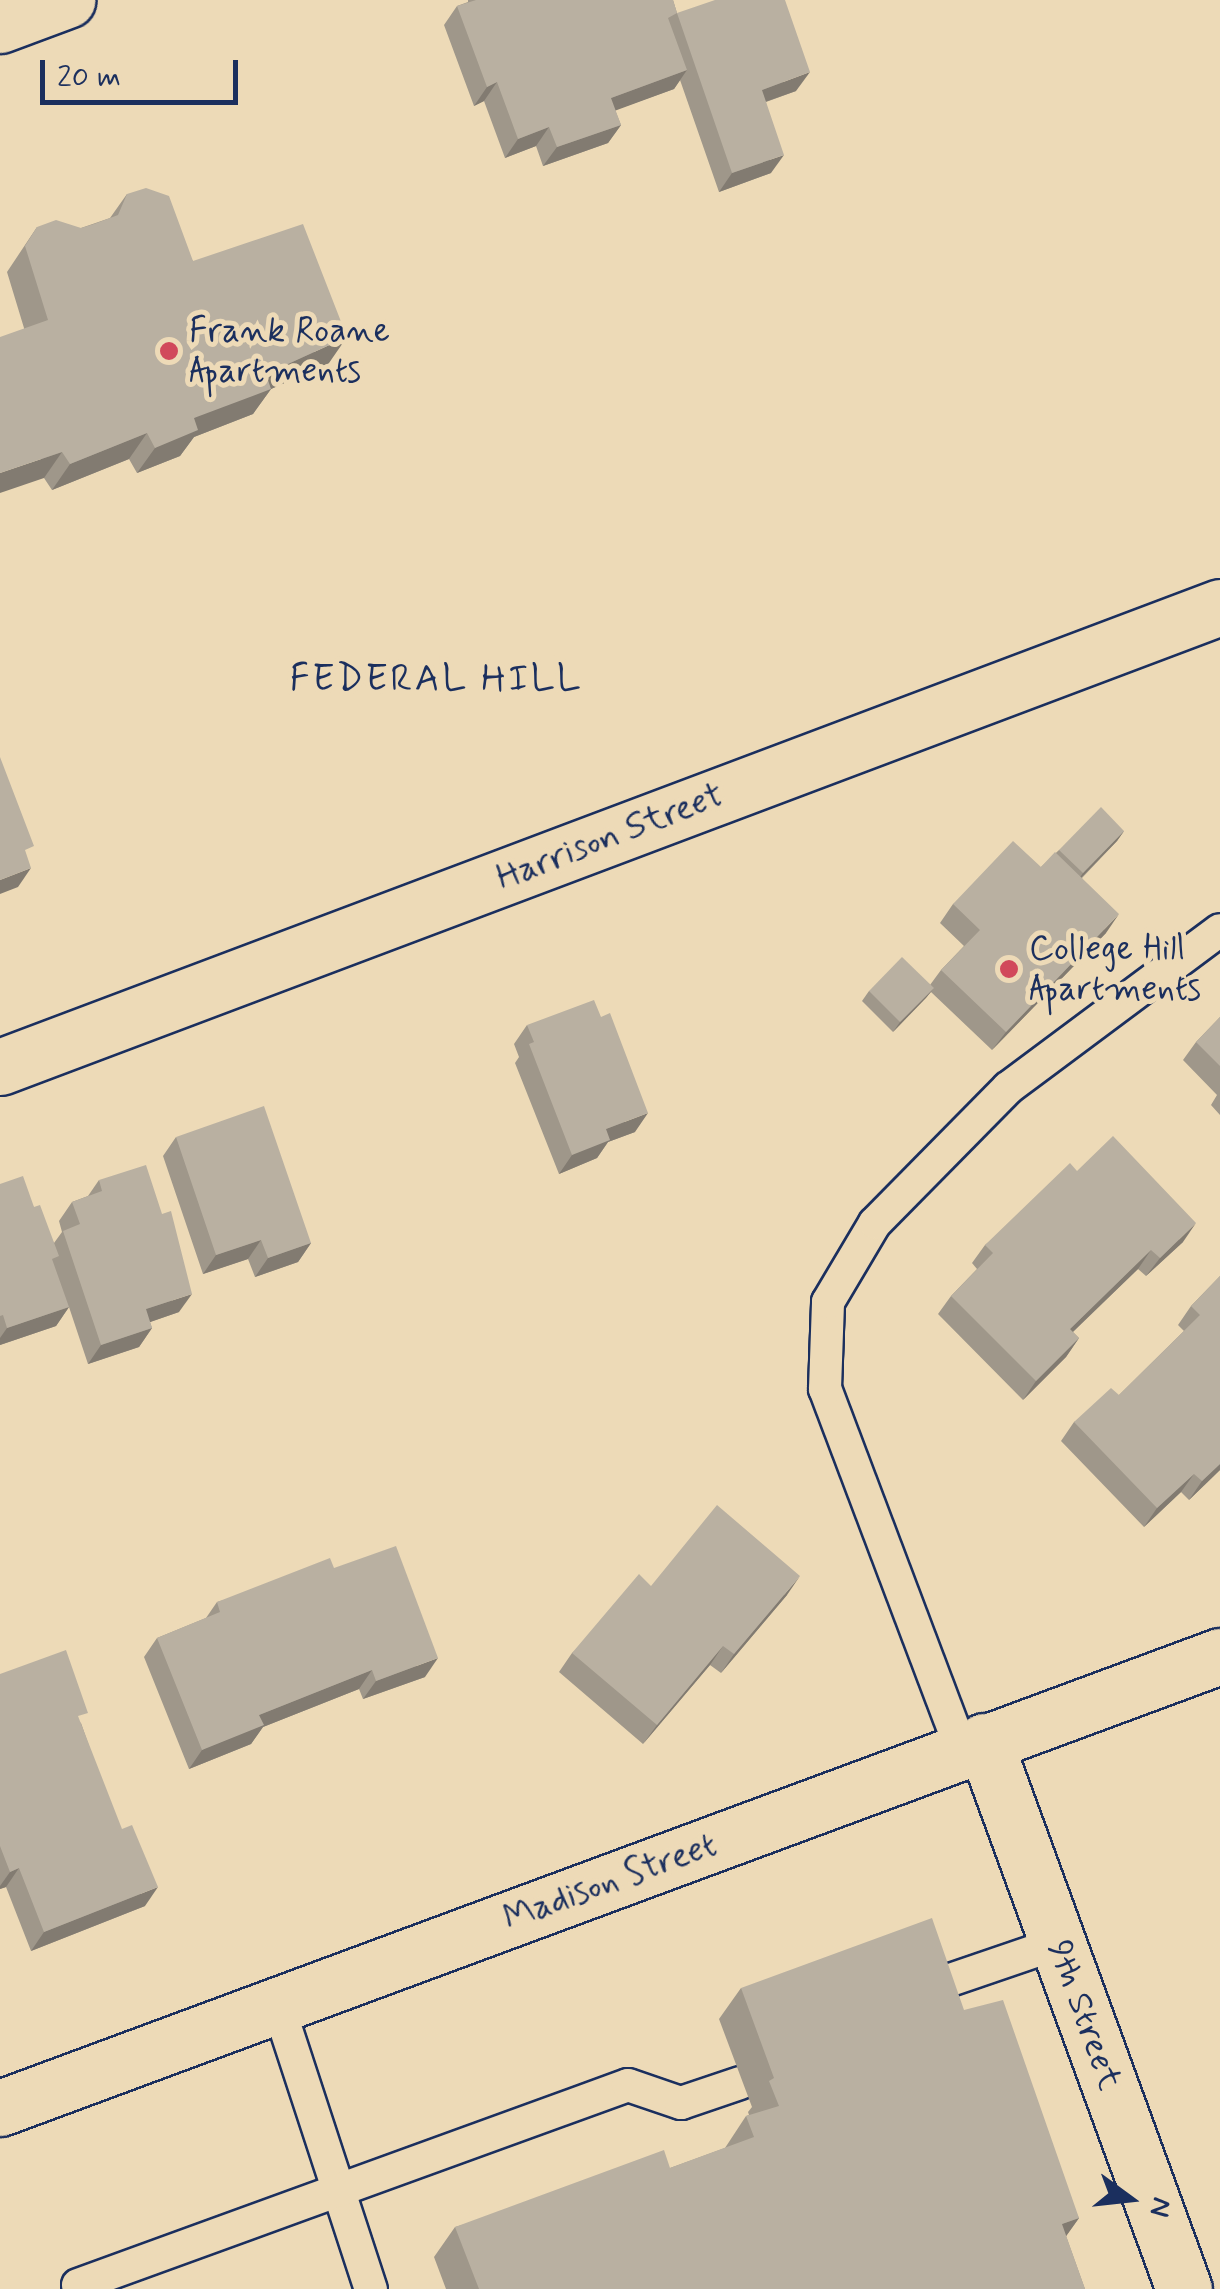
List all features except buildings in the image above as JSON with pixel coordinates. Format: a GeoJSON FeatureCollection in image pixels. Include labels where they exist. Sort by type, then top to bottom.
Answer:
{"type":"FeatureCollection","features":[{"type":"Feature","properties":{"kind":"street"},"geometry":{"type":"LineString","coordinates":[[0,25],[67,0]]}},
{"type":"Feature","properties":{"kind":"street","name":"Harrison Street"},"geometry":{"type":"LineString","coordinates":[[0,1067],[1220,607]]}},
{"type":"Feature","properties":{"kind":"street","name":"Madison Street"},"geometry":{"type":"LineString","coordinates":[[0,2108],[1220,1656]]}},
{"type":"Feature","properties":{"kind":"street","name":"9th Street"},"geometry":{"type":"LineString","coordinates":[[973,1746],[1058,1943],[1184,2289]]}},
{"type":"Feature","properties":{"kind":"lane"},"geometry":{"type":"LineString","coordinates":[[973,1746],[825,1389],[828,1302],[876,1223],[1008,1088],[1220,930]]}},
{"type":"Feature","properties":{"kind":"lane"},"geometry":{"type":"LineString","coordinates":[[924,1989],[1058,1943]]}},
{"type":"Feature","properties":{"kind":"lane"},"geometry":{"type":"LineString","coordinates":[[278,2005],[371,2289]]}},
{"type":"Feature","properties":{"kind":"lane"},"geometry":{"type":"LineString","coordinates":[[78,2285],[628,2086],[681,2103],[740,2082]]}},
{"type":"Feature","properties":{"kind":"place","name":"Frank Roane Apartments"},"geometry":{"type":"Point","coordinates":[169,351]}},
{"type":"Feature","properties":{"kind":"place","name":"College Hill Apartments"},"geometry":{"type":"Point","coordinates":[1009,969]}},
{"type":"Feature","properties":{"kind":"district","name":"FEDERAL HILL"},"geometry":{"type":"Point","coordinates":[436,680]}}]}
